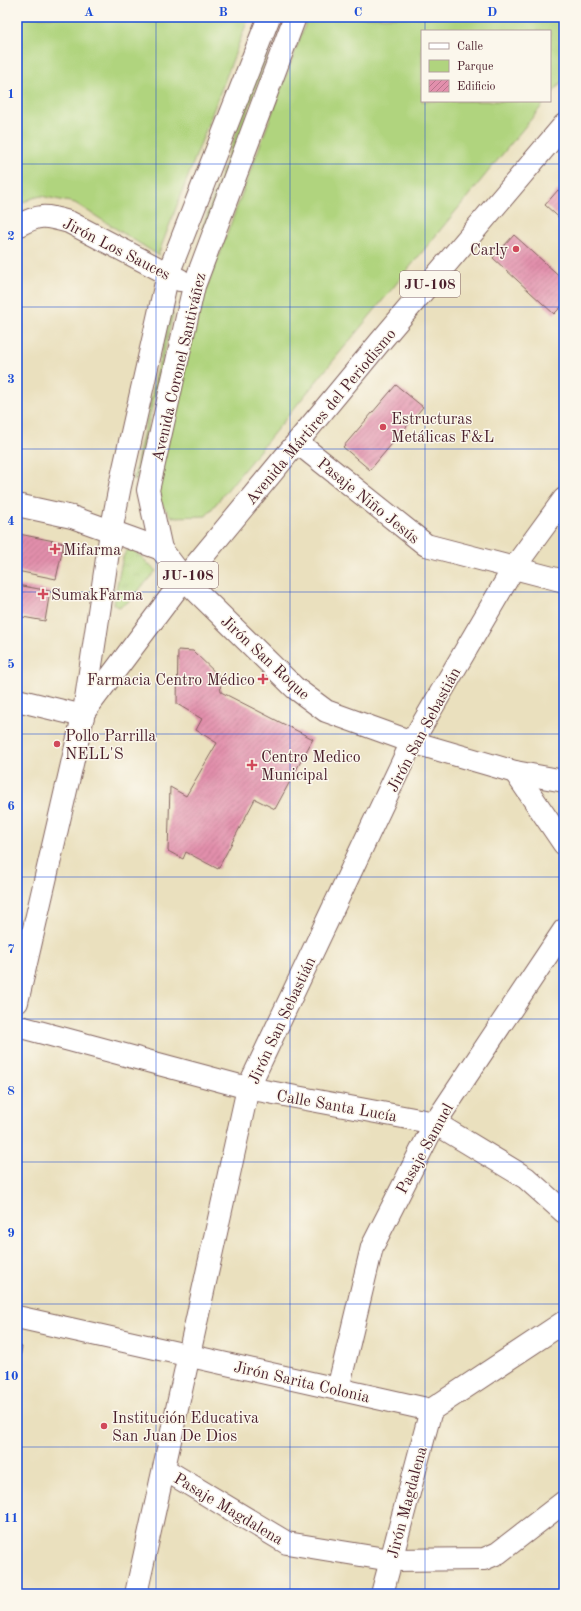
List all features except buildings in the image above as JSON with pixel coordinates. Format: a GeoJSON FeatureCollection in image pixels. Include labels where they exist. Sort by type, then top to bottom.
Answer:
{"type":"FeatureCollection","features":[{"type":"Feature","properties":{"kind":"street","name":"Avenida Coronel Santiváñez"},"geometry":{"type":"LineString","coordinates":[[112,532],[120,486],[168,274],[269,17]]}},
{"type":"Feature","properties":{"kind":"street","name":"Avenida Coronel Santiváñez"},"geometry":{"type":"LineString","coordinates":[[184,580],[161,549],[148,490],[194,286],[295,17]]}},
{"type":"Feature","properties":{"kind":"street","name":"Avenida Mártires del Periodismo"},"geometry":{"type":"LineString","coordinates":[[84,714],[184,580],[386,336],[564,126]]}},
{"type":"Feature","properties":{"kind":"street","name":"Jirón Los Sauces"},"geometry":{"type":"LineString","coordinates":[[17,226],[34,217],[50,216],[69,222],[194,286]]}},
{"type":"Feature","properties":{"kind":"street","name":"Pasaje Niño Jesús"},"geometry":{"type":"LineString","coordinates":[[298,443],[426,545],[564,582]]}},
{"type":"Feature","properties":{"kind":"street","name":"Jirón San Sebastián"},"geometry":{"type":"LineString","coordinates":[[136,1594],[248,1088],[412,742],[514,569],[564,499]]}},
{"type":"Feature","properties":{"kind":"street"},"geometry":{"type":"LineString","coordinates":[[17,506],[72,517],[161,549]]}},
{"type":"Feature","properties":{"kind":"street","name":"Avenida Mártires del Periodismo"},"geometry":{"type":"LineString","coordinates":[[17,1002],[84,714],[112,532]]}},
{"type":"Feature","properties":{"kind":"street","name":"Jirón San Roque"},"geometry":{"type":"LineString","coordinates":[[184,580],[295,688],[326,711],[412,742],[515,772],[564,781]]}},
{"type":"Feature","properties":{"kind":"street"},"geometry":{"type":"LineString","coordinates":[[17,700],[84,714]]}},
{"type":"Feature","properties":{"kind":"street"},"geometry":{"type":"LineString","coordinates":[[515,772],[564,844]]}},
{"type":"Feature","properties":{"kind":"street","name":"Pasaje Samuel"},"geometry":{"type":"LineString","coordinates":[[338,1389],[372,1247],[435,1123],[564,930]]}},
{"type":"Feature","properties":{"kind":"street","name":"Calle Santa Lucía"},"geometry":{"type":"LineString","coordinates":[[17,1026],[248,1088],[435,1123],[526,1178],[564,1212]]}},
{"type":"Feature","properties":{"kind":"street","name":"Jirón Sarita Colonia"},"geometry":{"type":"LineString","coordinates":[[17,1317],[431,1410]]}},
{"type":"Feature","properties":{"kind":"street"},"geometry":{"type":"LineString","coordinates":[[431,1410],[564,1322]]}},
{"type":"Feature","properties":{"kind":"street","name":"Jirón Magdalena"},"geometry":{"type":"LineString","coordinates":[[382,1594],[431,1410]]}},
{"type":"Feature","properties":{"kind":"street","name":"Pasaje Magdalena"},"geometry":{"type":"LineString","coordinates":[[164,1468],[287,1543],[391,1560],[484,1559],[498,1553],[564,1502]]}},
{"type":"Feature","properties":{"kind":"green space"},"geometry":{"type":"Polygon","coordinates":[[[17,17],[249,17],[158,255],[75,203],[41,196],[17,205],[17,17]]]}},
{"type":"Feature","properties":{"kind":"green space"},"geometry":{"type":"Polygon","coordinates":[[[308,17],[564,17],[564,79],[551,95],[551,30],[421,30],[421,102],[545,102],[206,516],[172,517],[155,496],[198,311],[308,17]]]}},
{"type":"Feature","properties":{"kind":"green space"},"geometry":{"type":"Polygon","coordinates":[[[272,32],[275,34],[206,230],[202,229],[272,32]]]}},
{"type":"Feature","properties":{"kind":"green space"},"geometry":{"type":"Polygon","coordinates":[[[170,313],[173,313],[136,481],[133,480],[170,313]]]}},
{"type":"Feature","properties":{"kind":"green space"},"geometry":{"type":"Polygon","coordinates":[[[127,550],[134,550],[156,571],[128,602],[119,607],[113,604],[123,557],[127,550]]]}},
{"type":"Feature","properties":{"kind":"place","name":"Carly"},"geometry":{"type":"Point","coordinates":[516,249]}},
{"type":"Feature","properties":{"kind":"place","name":"Estructuras Metálicas F&L"},"geometry":{"type":"Point","coordinates":[383,427]}},
{"type":"Feature","properties":{"kind":"place","name":"Mifarma"},"geometry":{"type":"Point","coordinates":[55,549]}},
{"type":"Feature","properties":{"kind":"place","name":"SumakFarma"},"geometry":{"type":"Point","coordinates":[43,594]}},
{"type":"Feature","properties":{"kind":"place","name":"Farmacia Centro Médico"},"geometry":{"type":"Point","coordinates":[263,679]}},
{"type":"Feature","properties":{"kind":"place","name":"Pollo Parrilla NELL'S"},"geometry":{"type":"Point","coordinates":[57,744]}},
{"type":"Feature","properties":{"kind":"place","name":"Centro Medico Municipal"},"geometry":{"type":"Point","coordinates":[252,765]}},
{"type":"Feature","properties":{"kind":"place","name":"Institución Educativa San Juan De Dios"},"geometry":{"type":"Point","coordinates":[104,1426]}}]}
